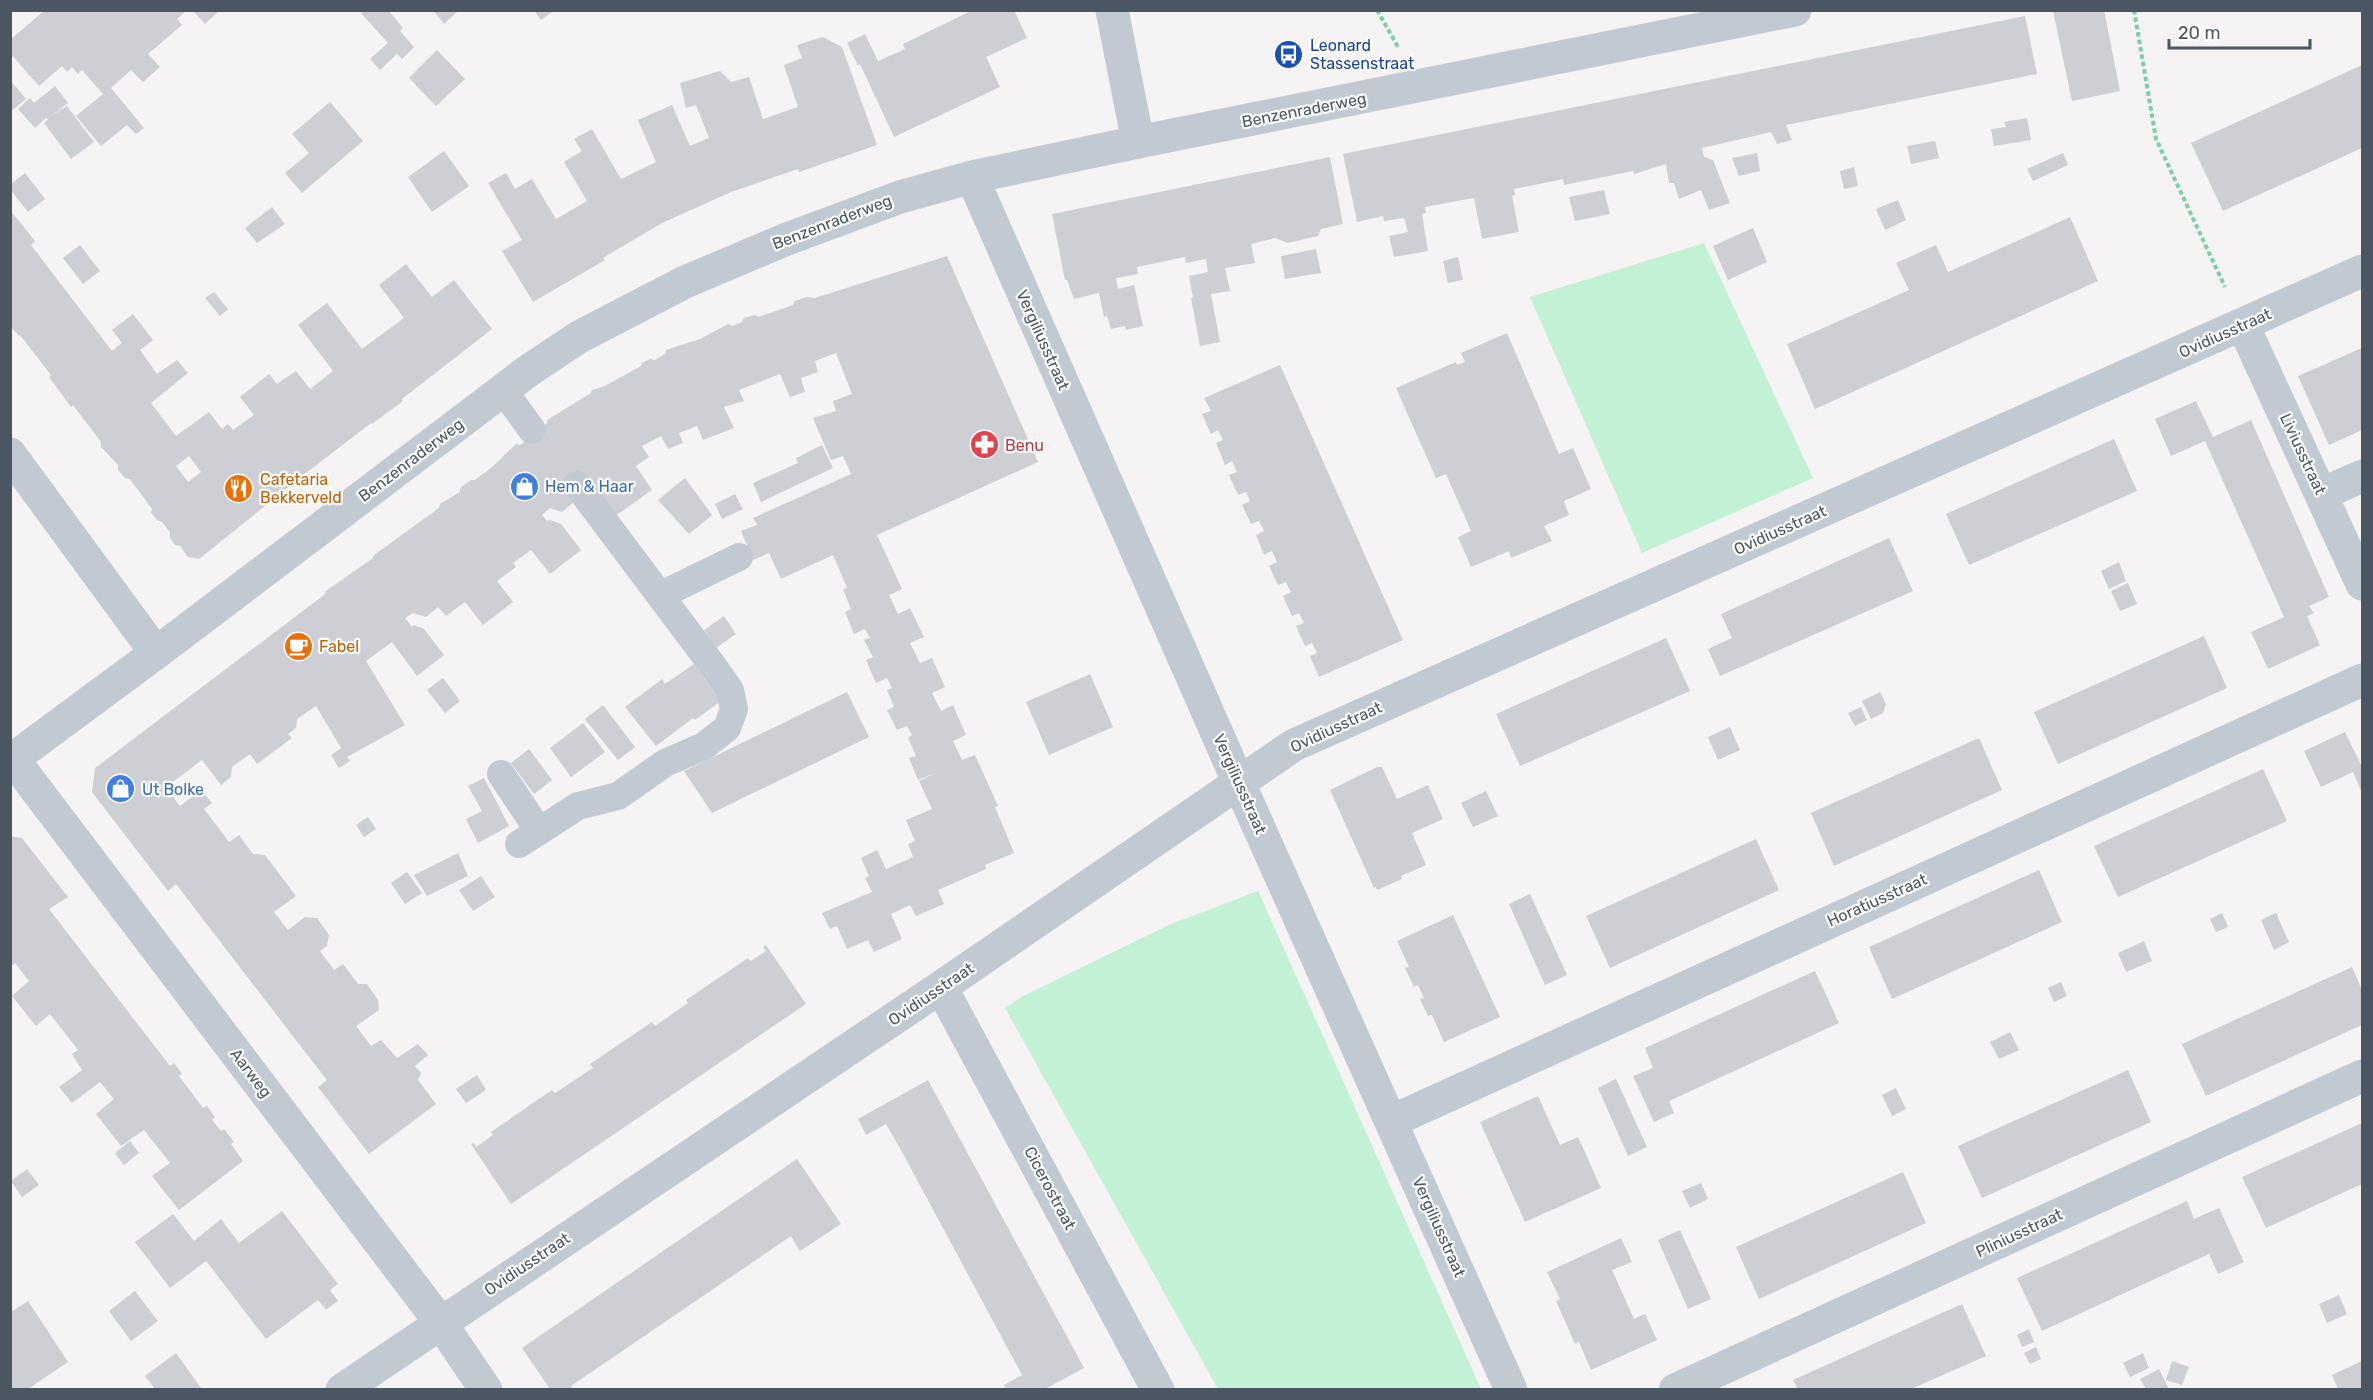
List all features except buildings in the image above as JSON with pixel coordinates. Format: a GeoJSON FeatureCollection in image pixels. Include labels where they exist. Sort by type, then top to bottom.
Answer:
{"type":"FeatureCollection","features":[{"type":"Feature","properties":{"kind":"street"},"geometry":{"type":"LineString","coordinates":[[1112,10],[1138,142]]}},
{"type":"Feature","properties":{"kind":"street","name":"Benzenraderweg"},"geometry":{"type":"LineString","coordinates":[[12,760],[503,390],[579,337],[685,282],[900,196],[972,177],[1795,10]]}},
{"type":"Feature","properties":{"kind":"street","name":"Vergiliusstraat"},"geometry":{"type":"LineString","coordinates":[[972,177],[1238,781],[1511,1389]]}},
{"type":"Feature","properties":{"kind":"street","name":"Ovidiusstraat"},"geometry":{"type":"LineString","coordinates":[[342,1389],[941,987],[1238,781],[1294,745],[2243,326],[2362,271]]}},
{"type":"Feature","properties":{"kind":"street","name":"Liviusstraat"},"geometry":{"type":"LineString","coordinates":[[2243,326],[2362,584]]}},
{"type":"Feature","properties":{"kind":"street"},"geometry":{"type":"LineString","coordinates":[[10,454],[156,653]]}},
{"type":"Feature","properties":{"kind":"street"},"geometry":{"type":"LineString","coordinates":[[2322,495],[2362,476]]}},
{"type":"Feature","properties":{"kind":"street","name":"Horatiusstraat"},"geometry":{"type":"LineString","coordinates":[[1392,1121],[2362,680]]}},
{"type":"Feature","properties":{"kind":"street","name":"Aarweg"},"geometry":{"type":"LineString","coordinates":[[12,760],[440,1322],[486,1389]]}},
{"type":"Feature","properties":{"kind":"street","name":"Cicerostraat"},"geometry":{"type":"LineString","coordinates":[[941,987],[1158,1389]]}},
{"type":"Feature","properties":{"kind":"street","name":"Pliniusstraat"},"geometry":{"type":"LineString","coordinates":[[1675,1389],[2362,1076]]}},
{"type":"Feature","properties":{"kind":"lane"},"geometry":{"type":"LineString","coordinates":[[503,390],[532,430]]}},
{"type":"Feature","properties":{"kind":"lane"},"geometry":{"type":"LineString","coordinates":[[501,774],[529,838],[578,806],[618,796],[665,764],[704,746],[727,728],[734,709],[730,690],[577,485]]}},
{"type":"Feature","properties":{"kind":"lane"},"geometry":{"type":"LineString","coordinates":[[661,595],[739,557]]}},
{"type":"Feature","properties":{"kind":"path"},"geometry":{"type":"LineString","coordinates":[[2134,10],[2156,140],[2243,326]]}},
{"type":"Feature","properties":{"kind":"green space"},"geometry":{"type":"Polygon","coordinates":[[[1704,243],[1813,478],[1642,553],[1530,297],[1704,243]]]}},
{"type":"Feature","properties":{"kind":"green space"},"geometry":{"type":"Polygon","coordinates":[[[1258,891],[1481,1389],[1218,1389],[1005,1008],[1023,996],[1171,924],[1258,891]]]}},
{"type":"Feature","properties":{"kind":"place","name":"Leonard Stassenstraat"},"geometry":{"type":"Point","coordinates":[1289,54]}},
{"type":"Feature","properties":{"kind":"place","name":"Benu"},"geometry":{"type":"Point","coordinates":[984,445]}},
{"type":"Feature","properties":{"kind":"place","name":"Hem & Haar"},"geometry":{"type":"Point","coordinates":[524,486]}},
{"type":"Feature","properties":{"kind":"place","name":"Cafetaria Bekkerveld"},"geometry":{"type":"Point","coordinates":[239,488]}},
{"type":"Feature","properties":{"kind":"place","name":"Fabel"},"geometry":{"type":"Point","coordinates":[298,646]}},
{"type":"Feature","properties":{"kind":"place","name":"Ut Bolke"},"geometry":{"type":"Point","coordinates":[121,789]}}]}
